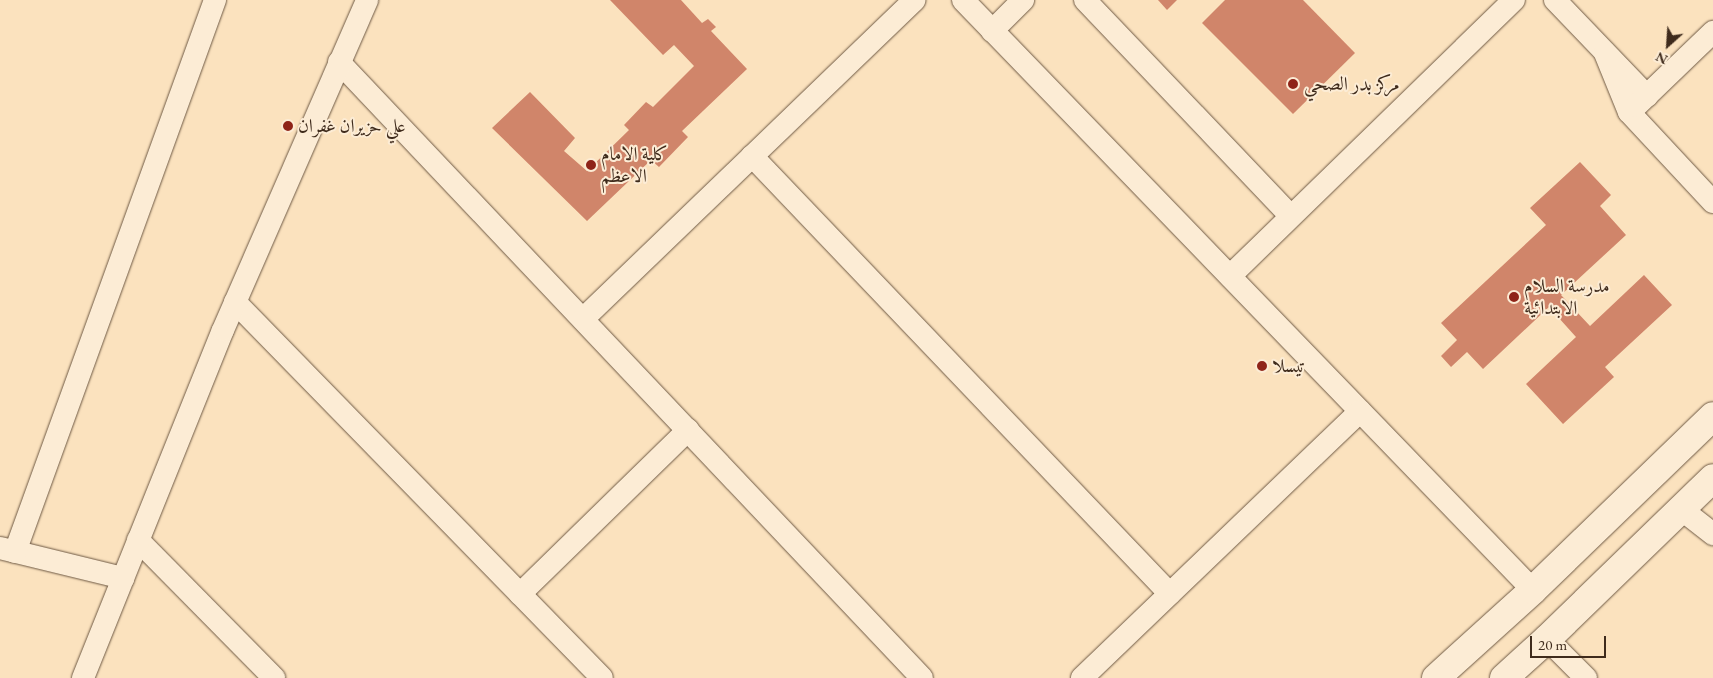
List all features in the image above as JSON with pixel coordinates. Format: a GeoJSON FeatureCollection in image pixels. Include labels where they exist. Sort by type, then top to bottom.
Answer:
{"type":"FeatureCollection","features":[{"type":"Feature","properties":{"kind":"street"},"geometry":{"type":"LineString","coordinates":[[123,578],[7,550],[215,0]]}},
{"type":"Feature","properties":{"kind":"street"},"geometry":{"type":"LineString","coordinates":[[83,678],[235,302],[367,0]]}},
{"type":"Feature","properties":{"kind":"street"},"geometry":{"type":"LineString","coordinates":[[583,319],[914,0]]}},
{"type":"Feature","properties":{"kind":"street"},"geometry":{"type":"LineString","coordinates":[[963,0],[1533,590]]}},
{"type":"Feature","properties":{"kind":"street"},"geometry":{"type":"LineString","coordinates":[[992,31],[1023,0]]}},
{"type":"Feature","properties":{"kind":"street"},"geometry":{"type":"LineString","coordinates":[[1085,0],[1291,216]]}},
{"type":"Feature","properties":{"kind":"street"},"geometry":{"type":"LineString","coordinates":[[1230,276],[1514,0]]}},
{"type":"Feature","properties":{"kind":"street"},"geometry":{"type":"LineString","coordinates":[[1555,0],[1647,96]]}},
{"type":"Feature","properties":{"kind":"street"},"geometry":{"type":"LineString","coordinates":[[1629,112],[1713,32]]}},
{"type":"Feature","properties":{"kind":"street"},"geometry":{"type":"LineString","coordinates":[[1605,53],[1629,112],[1713,202]]}},
{"type":"Feature","properties":{"kind":"street"},"geometry":{"type":"LineString","coordinates":[[340,62],[922,678]]}},
{"type":"Feature","properties":{"kind":"street"},"geometry":{"type":"LineString","coordinates":[[752,156],[1170,594]]}},
{"type":"Feature","properties":{"kind":"street"},"geometry":{"type":"LineString","coordinates":[[235,302],[602,678]]}},
{"type":"Feature","properties":{"kind":"street"},"geometry":{"type":"LineString","coordinates":[[1082,678],[1360,411]]}},
{"type":"Feature","properties":{"kind":"street"},"geometry":{"type":"LineString","coordinates":[[1438,677],[1533,590],[1713,416]]}},
{"type":"Feature","properties":{"kind":"street"},"geometry":{"type":"LineString","coordinates":[[520,594],[688,430]]}},
{"type":"Feature","properties":{"kind":"street"},"geometry":{"type":"LineString","coordinates":[[1504,678],[1548,639],[1713,478]]}},
{"type":"Feature","properties":{"kind":"street"},"geometry":{"type":"LineString","coordinates":[[1681,509],[1713,534]]}},
{"type":"Feature","properties":{"kind":"street"},"geometry":{"type":"LineString","coordinates":[[138,540],[274,678]]}},
{"type":"Feature","properties":{"kind":"street"},"geometry":{"type":"LineString","coordinates":[[1548,639],[1586,678]]}},
{"type":"Feature","properties":{"kind":"building"},"geometry":{"type":"Polygon","coordinates":[[[610,0],[681,0],[702,23],[708,19],[716,27],[711,31],[747,69],[682,131],[688,137],[659,167],[651,160],[587,221],[492,128],[530,92],[575,138],[564,151],[587,171],[629,130],[624,125],[646,102],[653,107],[694,66],[674,45],[663,55],[610,0]]]}},
{"type":"Feature","properties":{"kind":"building"},"geometry":{"type":"Polygon","coordinates":[[[1158,0],[1177,0],[1167,10],[1158,0]]]}},
{"type":"Feature","properties":{"kind":"building","name":"مركز بدر الصحي"},"geometry":{"type":"Polygon","coordinates":[[[1225,0],[1303,0],[1355,53],[1293,114],[1202,23],[1225,0]]]}},
{"type":"Feature","properties":{"kind":"building"},"geometry":{"type":"Polygon","coordinates":[[[1580,162],[1611,195],[1600,206],[1626,235],[1561,295],[1590,326],[1644,275],[1672,305],[1605,367],[1614,377],[1563,424],[1526,384],[1576,337],[1549,307],[1483,369],[1467,352],[1451,367],[1441,356],[1457,340],[1441,323],[1546,225],[1530,208],[1580,162]]]}},
{"type":"Feature","properties":{"kind":"place","name":"مركز بدر الصحي"},"geometry":{"type":"Point","coordinates":[1293,84]}},
{"type":"Feature","properties":{"kind":"place","name":"علي حزيران غفران"},"geometry":{"type":"Point","coordinates":[288,126]}},
{"type":"Feature","properties":{"kind":"place","name":"كلية الامام الاعظم"},"geometry":{"type":"Point","coordinates":[591,165]}},
{"type":"Feature","properties":{"kind":"place","name":"مدرسة السلام الابتدائية"},"geometry":{"type":"Point","coordinates":[1514,297]}},
{"type":"Feature","properties":{"kind":"place","name":"تيسلا"},"geometry":{"type":"Point","coordinates":[1262,366]}}]}
